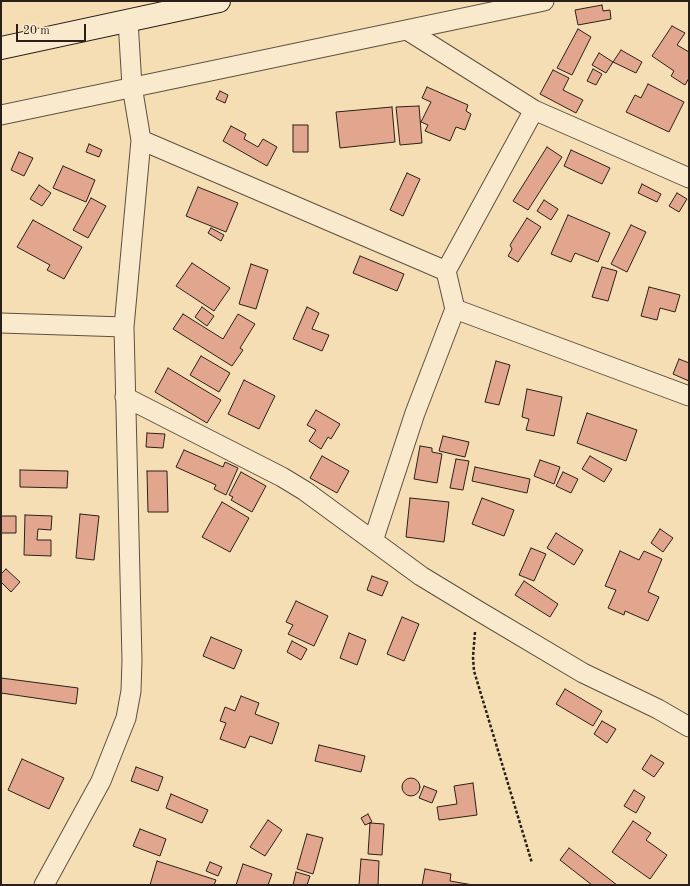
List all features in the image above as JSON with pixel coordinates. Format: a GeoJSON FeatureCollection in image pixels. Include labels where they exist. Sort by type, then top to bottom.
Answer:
{"type":"FeatureCollection","features":[{"type":"Feature","properties":{"kind":"main road"},"geometry":{"type":"LineString","coordinates":[[1,48],[219,1]]}},
{"type":"Feature","properties":{"kind":"street"},"geometry":{"type":"LineString","coordinates":[[1,115],[132,86],[544,1]]}},
{"type":"Feature","properties":{"kind":"street"},"geometry":{"type":"LineString","coordinates":[[44,885],[101,781],[126,718],[131,691],[132,660],[124,328],[141,140],[132,86],[128,21]]}},
{"type":"Feature","properties":{"kind":"street"},"geometry":{"type":"LineString","coordinates":[[407,30],[534,110],[689,178]]}},
{"type":"Feature","properties":{"kind":"street"},"geometry":{"type":"LineString","coordinates":[[373,541],[415,413],[455,309],[446,270],[534,110]]}},
{"type":"Feature","properties":{"kind":"street"},"geometry":{"type":"LineString","coordinates":[[141,140],[446,270]]}},
{"type":"Feature","properties":{"kind":"street"},"geometry":{"type":"LineString","coordinates":[[455,309],[689,396]]}},
{"type":"Feature","properties":{"kind":"street"},"geometry":{"type":"LineString","coordinates":[[1,323],[124,328]]}},
{"type":"Feature","properties":{"kind":"street"},"geometry":{"type":"LineString","coordinates":[[125,398],[282,477],[306,491],[422,576],[477,610],[583,673],[658,709],[689,727]]}},
{"type":"Feature","properties":{"kind":"path"},"geometry":{"type":"LineString","coordinates":[[477,610],[473,665],[532,863]]}},
{"type":"Feature","properties":{"kind":"building"},"geometry":{"type":"Polygon","coordinates":[[[602,5],[603,11],[610,10],[611,19],[578,25],[575,10],[602,5]]]}},
{"type":"Feature","properties":{"kind":"building"},"geometry":{"type":"Polygon","coordinates":[[[672,26],[685,33],[677,45],[689,52],[689,78],[685,85],[671,76],[674,71],[652,56],[672,26]]]}},
{"type":"Feature","properties":{"kind":"building"},"geometry":{"type":"Polygon","coordinates":[[[578,29],[591,37],[572,75],[557,68],[578,29]]]}},
{"type":"Feature","properties":{"kind":"building"},"geometry":{"type":"Polygon","coordinates":[[[621,50],[642,62],[636,73],[613,62],[621,50]]]}},
{"type":"Feature","properties":{"kind":"building"},"geometry":{"type":"Polygon","coordinates":[[[599,53],[613,62],[606,73],[592,65],[599,53]]]}},
{"type":"Feature","properties":{"kind":"building"},"geometry":{"type":"Polygon","coordinates":[[[593,69],[602,74],[596,85],[587,81],[593,69]]]}},
{"type":"Feature","properties":{"kind":"building"},"geometry":{"type":"Polygon","coordinates":[[[553,70],[569,78],[563,90],[583,100],[576,113],[540,94],[553,70]]]}},
{"type":"Feature","properties":{"kind":"building"},"geometry":{"type":"Polygon","coordinates":[[[648,84],[684,102],[669,132],[626,112],[635,95],[641,98],[648,84]]]}},
{"type":"Feature","properties":{"kind":"building"},"geometry":{"type":"Polygon","coordinates":[[[427,87],[468,105],[466,111],[471,114],[465,130],[456,127],[450,141],[425,131],[428,125],[421,122],[431,102],[422,98],[427,87]]]}},
{"type":"Feature","properties":{"kind":"building"},"geometry":{"type":"Polygon","coordinates":[[[220,91],[228,95],[225,103],[216,99],[220,91]]]}},
{"type":"Feature","properties":{"kind":"building"},"geometry":{"type":"Polygon","coordinates":[[[419,106],[422,143],[400,145],[396,107],[419,106]]]}},
{"type":"Feature","properties":{"kind":"building"},"geometry":{"type":"Polygon","coordinates":[[[392,107],[395,142],[340,148],[336,112],[392,107]]]}},
{"type":"Feature","properties":{"kind":"building"},"geometry":{"type":"Polygon","coordinates":[[[293,125],[308,125],[308,152],[293,152],[293,125]]]}},
{"type":"Feature","properties":{"kind":"building"},"geometry":{"type":"Polygon","coordinates":[[[231,126],[246,134],[244,139],[258,147],[263,139],[277,147],[267,166],[223,141],[231,126]]]}},
{"type":"Feature","properties":{"kind":"building"},"geometry":{"type":"Polygon","coordinates":[[[89,144],[102,150],[99,157],[86,152],[89,144]]]}},
{"type":"Feature","properties":{"kind":"building"},"geometry":{"type":"Polygon","coordinates":[[[547,147],[562,157],[528,210],[513,201],[547,147]]]}},
{"type":"Feature","properties":{"kind":"building"},"geometry":{"type":"Polygon","coordinates":[[[571,150],[610,168],[602,184],[564,166],[571,150]]]}},
{"type":"Feature","properties":{"kind":"building"},"geometry":{"type":"Polygon","coordinates":[[[19,152],[33,158],[24,176],[11,170],[19,152]]]}},
{"type":"Feature","properties":{"kind":"building"},"geometry":{"type":"Polygon","coordinates":[[[63,166],[95,180],[86,202],[53,188],[63,166]]]}},
{"type":"Feature","properties":{"kind":"building"},"geometry":{"type":"Polygon","coordinates":[[[407,173],[420,179],[403,216],[390,210],[407,173]]]}},
{"type":"Feature","properties":{"kind":"building"},"geometry":{"type":"Polygon","coordinates":[[[642,184],[661,194],[657,202],[638,193],[642,184]]]}},
{"type":"Feature","properties":{"kind":"building"},"geometry":{"type":"Polygon","coordinates":[[[39,185],[51,193],[42,206],[30,199],[39,185]]]}},
{"type":"Feature","properties":{"kind":"building"},"geometry":{"type":"Polygon","coordinates":[[[198,187],[238,203],[226,232],[186,216],[198,187]]]}},
{"type":"Feature","properties":{"kind":"building"},"geometry":{"type":"Polygon","coordinates":[[[677,193],[687,199],[679,212],[669,206],[677,193]]]}},
{"type":"Feature","properties":{"kind":"building"},"geometry":{"type":"Polygon","coordinates":[[[91,198],[106,206],[88,238],[73,230],[91,198]]]}},
{"type":"Feature","properties":{"kind":"building"},"geometry":{"type":"Polygon","coordinates":[[[544,200],[558,209],[551,220],[537,211],[544,200]]]}},
{"type":"Feature","properties":{"kind":"building"},"geometry":{"type":"Polygon","coordinates":[[[568,215],[610,233],[598,262],[575,253],[571,262],[551,254],[568,215]]]}},
{"type":"Feature","properties":{"kind":"building"},"geometry":{"type":"Polygon","coordinates":[[[527,218],[541,227],[518,262],[508,256],[512,249],[510,245],[527,218]]]}},
{"type":"Feature","properties":{"kind":"building"},"geometry":{"type":"Polygon","coordinates":[[[33,220],[82,247],[64,279],[47,270],[50,265],[17,247],[33,220]]]}},
{"type":"Feature","properties":{"kind":"building"},"geometry":{"type":"Polygon","coordinates":[[[631,225],[646,232],[627,272],[611,264],[631,225]]]}},
{"type":"Feature","properties":{"kind":"building"},"geometry":{"type":"Polygon","coordinates":[[[211,228],[224,235],[221,241],[208,233],[211,228]]]}},
{"type":"Feature","properties":{"kind":"building"},"geometry":{"type":"Polygon","coordinates":[[[360,256],[404,274],[397,291],[353,273],[360,256]]]}},
{"type":"Feature","properties":{"kind":"building"},"geometry":{"type":"Polygon","coordinates":[[[192,263],[230,288],[214,311],[176,286],[192,263]]]}},
{"type":"Feature","properties":{"kind":"building"},"geometry":{"type":"Polygon","coordinates":[[[251,264],[268,270],[256,309],[239,304],[251,264]]]}},
{"type":"Feature","properties":{"kind":"building"},"geometry":{"type":"Polygon","coordinates":[[[602,267],[617,271],[608,301],[592,297],[602,267]]]}},
{"type":"Feature","properties":{"kind":"building"},"geometry":{"type":"Polygon","coordinates":[[[649,287],[680,295],[675,312],[660,308],[657,320],[641,316],[649,287]]]}},
{"type":"Feature","properties":{"kind":"building"},"geometry":{"type":"Polygon","coordinates":[[[202,307],[214,316],[207,326],[195,317],[202,307]]]}},
{"type":"Feature","properties":{"kind":"building"},"geometry":{"type":"Polygon","coordinates":[[[307,307],[319,313],[312,329],[329,335],[322,351],[293,339],[307,307]]]}},
{"type":"Feature","properties":{"kind":"building"},"geometry":{"type":"Polygon","coordinates":[[[183,314],[223,339],[238,314],[255,324],[240,348],[243,350],[232,366],[173,329],[183,314]]]}},
{"type":"Feature","properties":{"kind":"building"},"geometry":{"type":"Polygon","coordinates":[[[201,356],[230,373],[219,392],[190,375],[201,356]]]}},
{"type":"Feature","properties":{"kind":"building"},"geometry":{"type":"Polygon","coordinates":[[[679,359],[689,363],[689,381],[673,374],[679,359]]]}},
{"type":"Feature","properties":{"kind":"building"},"geometry":{"type":"Polygon","coordinates":[[[496,361],[510,365],[499,405],[485,402],[496,361]]]}},
{"type":"Feature","properties":{"kind":"building"},"geometry":{"type":"Polygon","coordinates":[[[168,368],[221,400],[207,423],[155,392],[168,368]]]}},
{"type":"Feature","properties":{"kind":"building"},"geometry":{"type":"Polygon","coordinates":[[[244,380],[275,396],[259,429],[228,414],[244,380]]]}},
{"type":"Feature","properties":{"kind":"building"},"geometry":{"type":"Polygon","coordinates":[[[527,389],[562,397],[554,436],[526,430],[529,419],[522,417],[527,389]]]}},
{"type":"Feature","properties":{"kind":"building"},"geometry":{"type":"Polygon","coordinates":[[[316,410],[340,424],[331,439],[328,437],[321,449],[309,441],[316,430],[307,425],[316,410]]]}},
{"type":"Feature","properties":{"kind":"building"},"geometry":{"type":"Polygon","coordinates":[[[587,413],[637,430],[626,461],[577,443],[587,413]]]}},
{"type":"Feature","properties":{"kind":"building"},"geometry":{"type":"Polygon","coordinates":[[[147,433],[165,434],[163,448],[146,447],[147,433]]]}},
{"type":"Feature","properties":{"kind":"building"},"geometry":{"type":"Polygon","coordinates":[[[443,436],[469,442],[465,457],[439,451],[443,436]]]}},
{"type":"Feature","properties":{"kind":"building"},"geometry":{"type":"Polygon","coordinates":[[[420,446],[432,448],[432,452],[442,454],[437,483],[414,479],[420,446]]]}},
{"type":"Feature","properties":{"kind":"building"},"geometry":{"type":"Polygon","coordinates":[[[184,450],[223,467],[225,462],[238,468],[226,495],[214,489],[216,485],[176,467],[184,450]]]}},
{"type":"Feature","properties":{"kind":"building"},"geometry":{"type":"Polygon","coordinates":[[[322,456],[349,471],[337,493],[310,478],[322,456]]]}},
{"type":"Feature","properties":{"kind":"building"},"geometry":{"type":"Polygon","coordinates":[[[590,456],[612,469],[604,482],[582,469],[590,456]]]}},
{"type":"Feature","properties":{"kind":"building"},"geometry":{"type":"Polygon","coordinates":[[[456,459],[469,461],[463,490],[450,488],[456,459]]]}},
{"type":"Feature","properties":{"kind":"building"},"geometry":{"type":"Polygon","coordinates":[[[540,460],[560,467],[554,484],[534,476],[540,460]]]}},
{"type":"Feature","properties":{"kind":"building"},"geometry":{"type":"Polygon","coordinates":[[[475,467],[530,479],[527,493],[472,481],[475,467]]]}},
{"type":"Feature","properties":{"kind":"building"},"geometry":{"type":"Polygon","coordinates":[[[20,470],[68,471],[67,488],[20,487],[20,470]]]}},
{"type":"Feature","properties":{"kind":"building"},"geometry":{"type":"Polygon","coordinates":[[[147,471],[167,471],[168,512],[148,512],[147,471]]]}},
{"type":"Feature","properties":{"kind":"building"},"geometry":{"type":"Polygon","coordinates":[[[241,472],[266,486],[252,512],[231,500],[233,497],[229,495],[241,472]]]}},
{"type":"Feature","properties":{"kind":"building"},"geometry":{"type":"Polygon","coordinates":[[[563,472],[578,479],[571,493],[556,486],[563,472]]]}},
{"type":"Feature","properties":{"kind":"building"},"geometry":{"type":"Polygon","coordinates":[[[410,498],[449,502],[444,542],[406,537],[410,498]]]}},
{"type":"Feature","properties":{"kind":"building"},"geometry":{"type":"Polygon","coordinates":[[[482,498],[514,510],[504,536],[472,524],[482,498]]]}},
{"type":"Feature","properties":{"kind":"building"},"geometry":{"type":"Polygon","coordinates":[[[222,502],[249,518],[230,552],[202,537],[222,502]]]}},
{"type":"Feature","properties":{"kind":"building"},"geometry":{"type":"Polygon","coordinates":[[[80,514],[99,516],[94,560],[76,558],[80,514]]]}},
{"type":"Feature","properties":{"kind":"building"},"geometry":{"type":"Polygon","coordinates":[[[25,515],[52,516],[51,530],[38,529],[37,540],[51,540],[51,556],[24,555],[25,515]]]}},
{"type":"Feature","properties":{"kind":"building"},"geometry":{"type":"Polygon","coordinates":[[[1,516],[16,516],[16,533],[1,533],[1,516]]]}},
{"type":"Feature","properties":{"kind":"building"},"geometry":{"type":"Polygon","coordinates":[[[660,529],[673,538],[663,552],[651,543],[660,529]]]}},
{"type":"Feature","properties":{"kind":"building"},"geometry":{"type":"Polygon","coordinates":[[[556,533],[583,550],[574,565],[547,548],[556,533]]]}},
{"type":"Feature","properties":{"kind":"building"},"geometry":{"type":"Polygon","coordinates":[[[531,548],[546,554],[534,581],[519,575],[531,548]]]}},
{"type":"Feature","properties":{"kind":"building"},"geometry":{"type":"Polygon","coordinates":[[[620,551],[639,560],[644,551],[662,559],[648,592],[659,597],[648,621],[625,611],[624,615],[608,608],[616,590],[605,586],[620,551]]]}},
{"type":"Feature","properties":{"kind":"building"},"geometry":{"type":"Polygon","coordinates":[[[6,569],[20,582],[11,592],[1,582],[1,574],[6,569]]]}},
{"type":"Feature","properties":{"kind":"building"},"geometry":{"type":"Polygon","coordinates":[[[372,576],[388,582],[382,596],[367,590],[372,576]]]}},
{"type":"Feature","properties":{"kind":"building"},"geometry":{"type":"Polygon","coordinates":[[[524,581],[558,604],[550,617],[515,595],[524,581]]]}},
{"type":"Feature","properties":{"kind":"building"},"geometry":{"type":"Polygon","coordinates":[[[296,601],[328,616],[314,646],[288,634],[293,625],[286,622],[296,601]]]}},
{"type":"Feature","properties":{"kind":"building"},"geometry":{"type":"Polygon","coordinates":[[[402,617],[419,624],[404,661],[387,654],[402,617]]]}},
{"type":"Feature","properties":{"kind":"building"},"geometry":{"type":"Polygon","coordinates":[[[349,633],[366,640],[357,665],[340,658],[349,633]]]}},
{"type":"Feature","properties":{"kind":"building"},"geometry":{"type":"Polygon","coordinates":[[[211,637],[242,650],[234,669],[203,656],[211,637]]]}},
{"type":"Feature","properties":{"kind":"building"},"geometry":{"type":"Polygon","coordinates":[[[292,641],[307,649],[301,660],[287,652],[292,641]]]}},
{"type":"Feature","properties":{"kind":"building"},"geometry":{"type":"Polygon","coordinates":[[[1,678],[78,688],[76,704],[1,693],[1,678]]]}},
{"type":"Feature","properties":{"kind":"building"},"geometry":{"type":"Polygon","coordinates":[[[565,689],[602,711],[593,726],[556,704],[565,689]]]}},
{"type":"Feature","properties":{"kind":"building"},"geometry":{"type":"Polygon","coordinates":[[[241,696],[259,703],[255,714],[279,723],[272,744],[250,736],[245,748],[220,739],[226,723],[220,721],[225,707],[235,711],[241,696]]]}},
{"type":"Feature","properties":{"kind":"building"},"geometry":{"type":"Polygon","coordinates":[[[602,721],[616,729],[607,743],[594,734],[602,721]]]}},
{"type":"Feature","properties":{"kind":"building"},"geometry":{"type":"Polygon","coordinates":[[[319,745],[365,756],[361,772],[315,761],[319,745]]]}},
{"type":"Feature","properties":{"kind":"building"},"geometry":{"type":"Polygon","coordinates":[[[651,755],[664,763],[654,777],[642,769],[651,755]]]}},
{"type":"Feature","properties":{"kind":"building"},"geometry":{"type":"Polygon","coordinates":[[[22,759],[64,778],[49,809],[8,790],[22,759]]]}},
{"type":"Feature","properties":{"kind":"building"},"geometry":{"type":"Polygon","coordinates":[[[136,767],[163,777],[158,791],[131,781],[136,767]]]}},
{"type":"Feature","properties":{"kind":"building"},"geometry":{"type":"Polygon","coordinates":[[[411,778],[417,781],[420,787],[417,793],[411,796],[405,793],[402,787],[405,781],[411,778]]]}},
{"type":"Feature","properties":{"kind":"building"},"geometry":{"type":"Polygon","coordinates":[[[473,783],[477,815],[439,820],[437,807],[457,804],[454,786],[473,783]]]}},
{"type":"Feature","properties":{"kind":"building"},"geometry":{"type":"Polygon","coordinates":[[[424,786],[437,791],[432,803],[419,798],[424,786]]]}},
{"type":"Feature","properties":{"kind":"building"},"geometry":{"type":"Polygon","coordinates":[[[634,790],[645,797],[636,813],[624,806],[634,790]]]}},
{"type":"Feature","properties":{"kind":"building"},"geometry":{"type":"Polygon","coordinates":[[[171,794],[208,810],[202,823],[166,808],[171,794]]]}},
{"type":"Feature","properties":{"kind":"building"},"geometry":{"type":"Polygon","coordinates":[[[368,814],[372,822],[365,825],[361,818],[368,814]]]}},
{"type":"Feature","properties":{"kind":"building"},"geometry":{"type":"Polygon","coordinates":[[[268,820],[282,830],[265,856],[250,847],[268,820]]]}},
{"type":"Feature","properties":{"kind":"building"},"geometry":{"type":"Polygon","coordinates":[[[633,821],[651,833],[646,840],[667,855],[650,879],[612,852],[633,821]]]}},
{"type":"Feature","properties":{"kind":"building"},"geometry":{"type":"Polygon","coordinates":[[[370,823],[384,824],[382,855],[368,854],[370,823]]]}},
{"type":"Feature","properties":{"kind":"building"},"geometry":{"type":"Polygon","coordinates":[[[140,829],[166,839],[160,856],[133,846],[140,829]]]}},
{"type":"Feature","properties":{"kind":"building"},"geometry":{"type":"Polygon","coordinates":[[[307,834],[323,838],[313,874],[297,869],[307,834]]]}},
{"type":"Feature","properties":{"kind":"building"},"geometry":{"type":"Polygon","coordinates":[[[569,848],[617,885],[592,885],[560,860],[569,848]]]}},
{"type":"Feature","properties":{"kind":"building"},"geometry":{"type":"Polygon","coordinates":[[[361,859],[379,861],[378,885],[359,885],[361,859]]]}},
{"type":"Feature","properties":{"kind":"building"},"geometry":{"type":"Polygon","coordinates":[[[157,861],[216,880],[214,885],[150,885],[157,861]]]}},
{"type":"Feature","properties":{"kind":"building"},"geometry":{"type":"Polygon","coordinates":[[[210,862],[222,867],[218,876],[206,871],[210,862]]]}},
{"type":"Feature","properties":{"kind":"building"},"geometry":{"type":"Polygon","coordinates":[[[243,864],[272,874],[268,885],[236,885],[243,864]]]}},
{"type":"Feature","properties":{"kind":"building"},"geometry":{"type":"Polygon","coordinates":[[[425,869],[451,874],[450,881],[473,885],[422,885],[425,869]]]}},
{"type":"Feature","properties":{"kind":"building"},"geometry":{"type":"Polygon","coordinates":[[[296,872],[310,876],[307,885],[293,885],[296,872]]]}}]}
